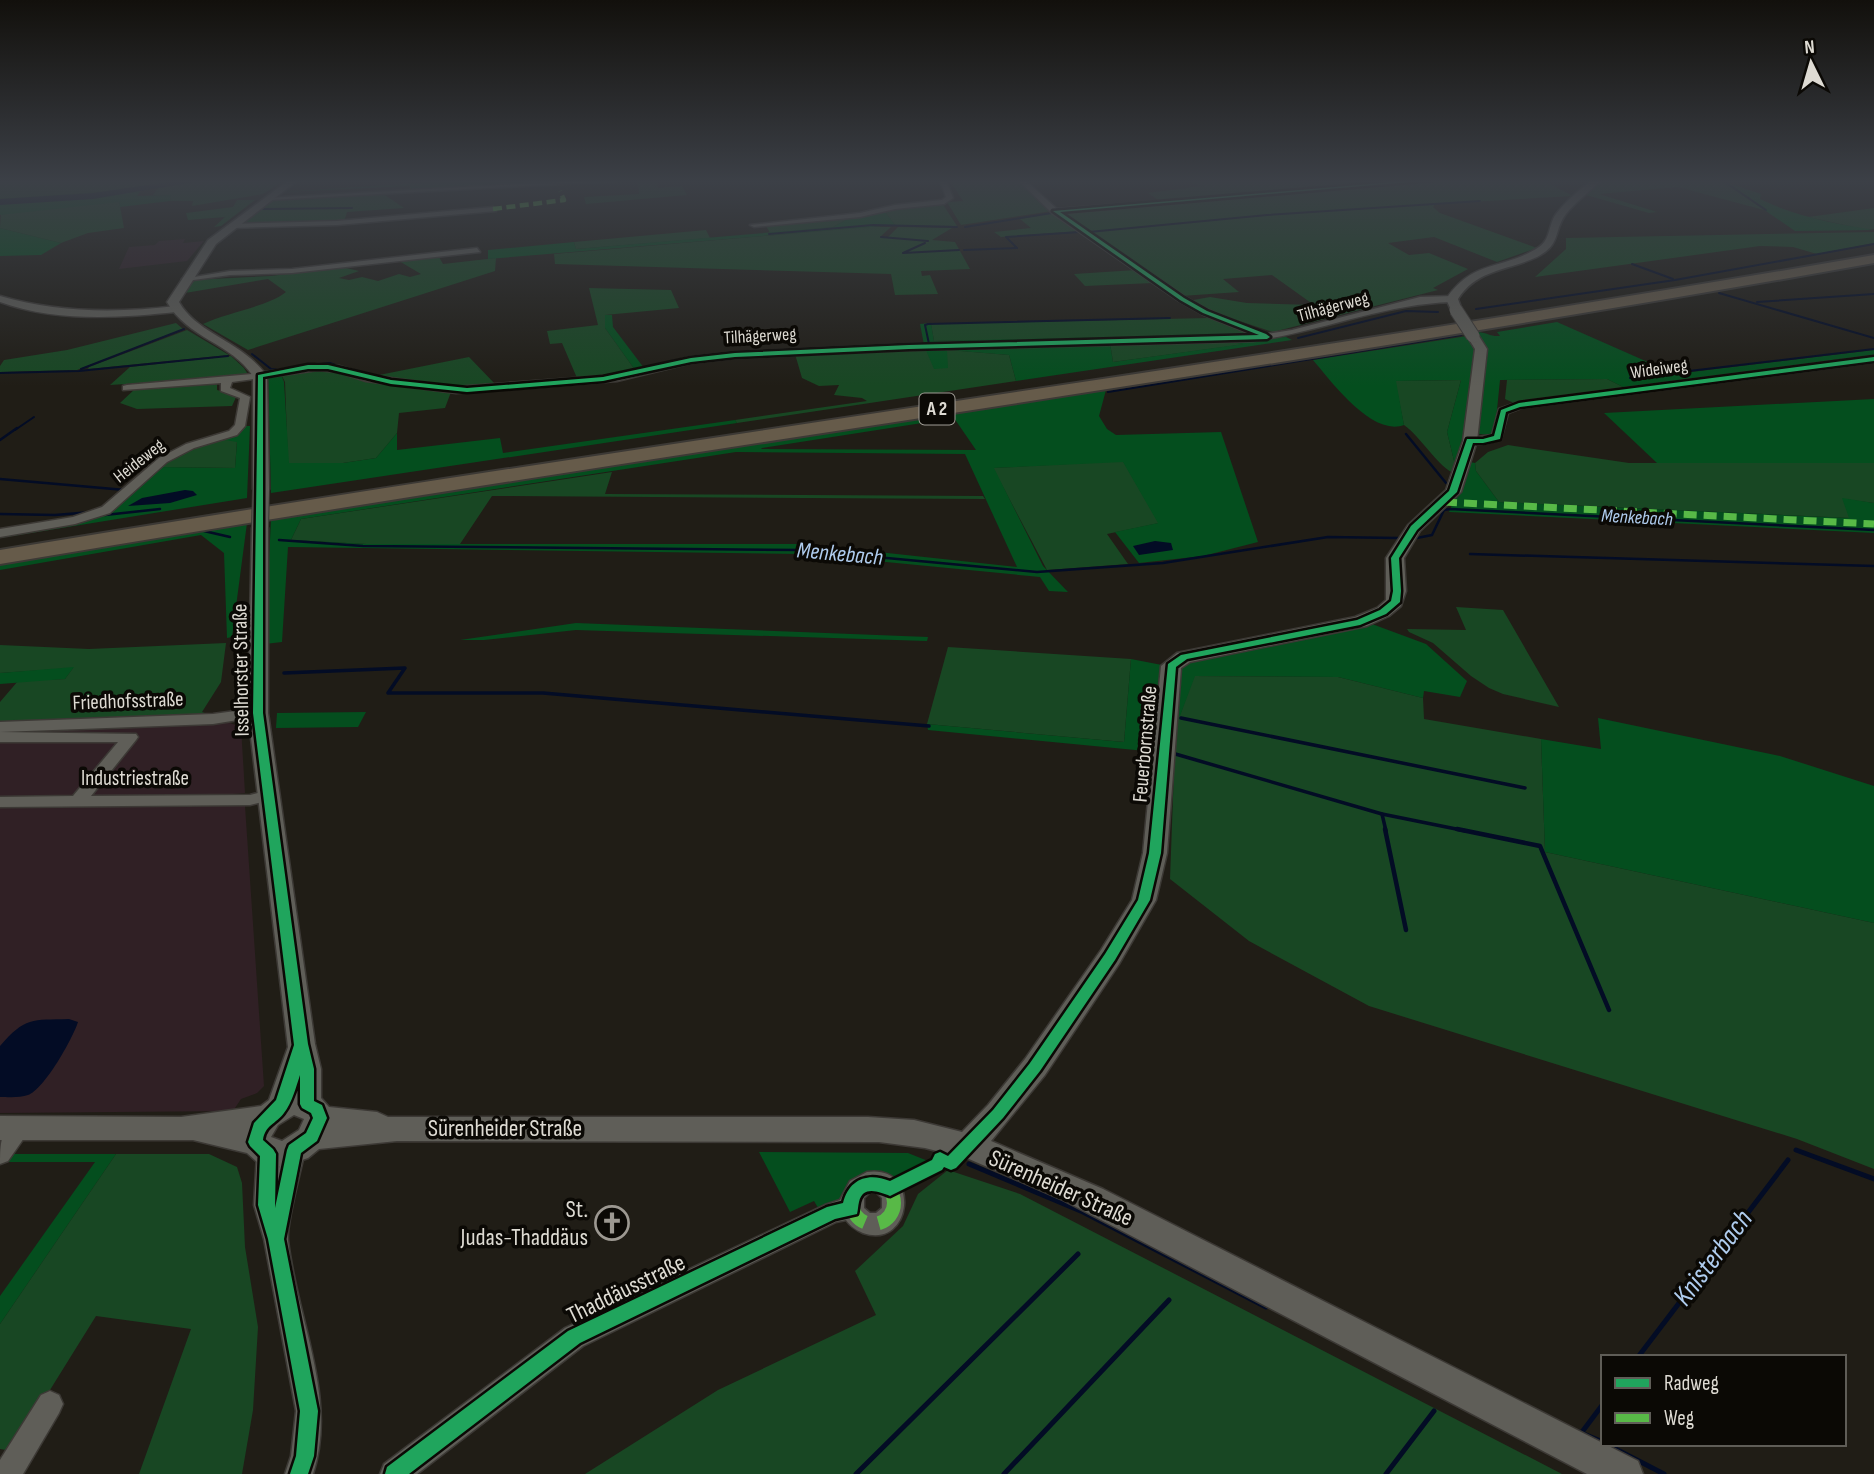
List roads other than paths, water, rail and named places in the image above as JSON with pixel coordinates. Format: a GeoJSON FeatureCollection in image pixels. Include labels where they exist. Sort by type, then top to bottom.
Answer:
{"type":"FeatureCollection","features":[{"type":"Feature","properties":{"kind":"highway","name":"A 2"},"geometry":{"type":"LineString","coordinates":[[0,546],[355,488],[1630,294],[1874,252]]}},
{"type":"Feature","properties":{"kind":"highway","name":"A 2"},"geometry":{"type":"LineString","coordinates":[[0,557],[351,499],[1656,298],[1874,259]]}},
{"type":"Feature","properties":{"kind":"street"},"geometry":{"type":"LineString","coordinates":[[127,388],[260,376],[255,365],[244,355],[189,321],[176,309],[173,302],[206,249]]}},
{"type":"Feature","properties":{"kind":"street"},"geometry":{"type":"LineString","coordinates":[[1110,249],[1205,312],[1267,337]]}},
{"type":"Feature","properties":{"kind":"street"},"geometry":{"type":"LineString","coordinates":[[1454,305],[1459,287],[1472,276],[1541,249]]}},
{"type":"Feature","properties":{"kind":"street"},"geometry":{"type":"LineString","coordinates":[[186,279],[292,271],[477,250]]}},
{"type":"Feature","properties":{"kind":"street"},"geometry":{"type":"LineString","coordinates":[[0,299],[14,305],[69,311],[176,309]]}},
{"type":"Feature","properties":{"kind":"street","name":"Tilhägerweg"},"geometry":{"type":"LineString","coordinates":[[260,376],[318,366],[412,385],[456,390],[496,388],[617,378],[691,360],[735,355],[909,346],[1267,337],[1420,300],[1454,305]]}},
{"type":"Feature","properties":{"kind":"street","name":"Feuerbornstraße"},"geometry":{"type":"LineString","coordinates":[[967,1146],[998,1114],[1035,1067],[1110,957],[1144,900],[1155,853],[1171,666],[1184,657],[1360,622],[1383,612],[1395,602],[1395,558],[1414,528],[1453,492],[1470,441],[1481,349],[1454,305]]}},
{"type":"Feature","properties":{"kind":"street","name":"Wideiweg"},"geometry":{"type":"LineString","coordinates":[[1470,441],[1483,442],[1497,437],[1503,411],[1519,405],[1874,359]]}},
{"type":"Feature","properties":{"kind":"street","name":"Isselhorster Straße"},"geometry":{"type":"LineString","coordinates":[[260,376],[258,713],[301,1044],[288,1129]]}},
{"type":"Feature","properties":{"kind":"street","name":"Heideweg"},"geometry":{"type":"LineString","coordinates":[[0,533],[92,516],[106,510],[163,460],[190,446],[233,433],[240,426],[245,397],[225,389],[227,380]]}},
{"type":"Feature","properties":{"kind":"street","name":"Friedhofsstraße"},"geometry":{"type":"LineString","coordinates":[[0,727],[213,719],[258,713]]}},
{"type":"Feature","properties":{"kind":"street"},"geometry":{"type":"LineString","coordinates":[[0,737],[130,737],[78,802]]}},
{"type":"Feature","properties":{"kind":"street","name":"Industriestraße"},"geometry":{"type":"LineString","coordinates":[[0,802],[250,800],[269,795]]}},
{"type":"Feature","properties":{"kind":"street","name":"Sürenheider Straße"},"geometry":{"type":"LineString","coordinates":[[0,1154],[10,1128],[846,1128],[885,1129],[926,1135],[967,1146],[1029,1169],[1092,1199],[1625,1474]]}},
{"type":"Feature","properties":{"kind":"street"},"geometry":{"type":"LineString","coordinates":[[288,1129],[266,1205],[276,1239],[309,1411],[305,1456],[299,1474]]}},
{"type":"Feature","properties":{"kind":"street","name":"Thaddäusstraße"},"geometry":{"type":"LineString","coordinates":[[394,1474],[574,1337],[833,1212],[851,1209]]}},
{"type":"Feature","properties":{"kind":"street"},"geometry":{"type":"LineString","coordinates":[[7,1474],[51,1404]]}},
{"type":"Feature","properties":{"kind":"water"},"geometry":{"type":"Polygon","coordinates":[[[193,491],[197,495],[170,503],[128,506],[142,498],[193,491]]]}},
{"type":"Feature","properties":{"kind":"water"},"geometry":{"type":"Polygon","coordinates":[[[1155,541],[1171,543],[1173,550],[1139,555],[1133,546],[1155,541]]]}},
{"type":"Feature","properties":{"kind":"water"},"geometry":{"type":"Polygon","coordinates":[[[69,1019],[78,1022],[75,1030],[42,1084],[28,1095],[0,1097],[0,1046],[16,1030],[30,1022],[69,1019]]]}},
{"type":"Feature","properties":{"kind":"waterway"},"geometry":{"type":"LineString","coordinates":[[912,249],[903,253],[959,250]]}},
{"type":"Feature","properties":{"kind":"waterway"},"geometry":{"type":"LineString","coordinates":[[964,250],[996,249]]}},
{"type":"Feature","properties":{"kind":"waterway"},"geometry":{"type":"LineString","coordinates":[[1476,309],[1675,280],[1848,249]]}},
{"type":"Feature","properties":{"kind":"waterway"},"geometry":{"type":"LineString","coordinates":[[1632,264],[1673,279]]}},
{"type":"Feature","properties":{"kind":"waterway"},"geometry":{"type":"LineString","coordinates":[[1719,293],[1874,338]]}},
{"type":"Feature","properties":{"kind":"waterway"},"geometry":{"type":"LineString","coordinates":[[1757,302],[1874,294]]}},
{"type":"Feature","properties":{"kind":"waterway"},"geometry":{"type":"LineString","coordinates":[[1298,338],[1406,311],[1438,312]]}},
{"type":"Feature","properties":{"kind":"waterway"},"geometry":{"type":"LineString","coordinates":[[929,344],[925,325],[928,324],[1170,318]]}},
{"type":"Feature","properties":{"kind":"waterway"},"geometry":{"type":"LineString","coordinates":[[81,369],[184,329]]}},
{"type":"Feature","properties":{"kind":"waterway"},"geometry":{"type":"LineString","coordinates":[[1108,392],[1461,335]]}},
{"type":"Feature","properties":{"kind":"waterway"},"geometry":{"type":"LineString","coordinates":[[1630,378],[1874,349]]}},
{"type":"Feature","properties":{"kind":"waterway"},"geometry":{"type":"LineString","coordinates":[[698,356],[728,353]]}},
{"type":"Feature","properties":{"kind":"waterway"},"geometry":{"type":"LineString","coordinates":[[252,354],[271,369],[279,370]]}},
{"type":"Feature","properties":{"kind":"waterway"},"geometry":{"type":"LineString","coordinates":[[0,373],[79,371],[228,356]]}},
{"type":"Feature","properties":{"kind":"waterway"},"geometry":{"type":"LineString","coordinates":[[314,365],[330,363],[343,368]]}},
{"type":"Feature","properties":{"kind":"waterway"},"geometry":{"type":"LineString","coordinates":[[15,430],[34,417]]}},
{"type":"Feature","properties":{"kind":"waterway"},"geometry":{"type":"LineString","coordinates":[[0,440],[17,428]]}},
{"type":"Feature","properties":{"kind":"waterway"},"geometry":{"type":"LineString","coordinates":[[1406,434],[1446,483]]}},
{"type":"Feature","properties":{"kind":"waterway"},"geometry":{"type":"LineString","coordinates":[[0,479],[125,490]]}},
{"type":"Feature","properties":{"kind":"waterway","name":"Menkebach"},"geometry":{"type":"LineString","coordinates":[[105,515],[160,509]]}},
{"type":"Feature","properties":{"kind":"waterway","name":"Menkebach"},"geometry":{"type":"LineString","coordinates":[[1417,538],[1432,535],[1444,510],[1450,509],[1874,530]]}},
{"type":"Feature","properties":{"kind":"waterway","name":"Menkebach"},"geometry":{"type":"LineString","coordinates":[[0,514],[55,515],[92,512]]}},
{"type":"Feature","properties":{"kind":"waterway","name":"Menkebach"},"geometry":{"type":"LineString","coordinates":[[204,531],[230,537]]}},
{"type":"Feature","properties":{"kind":"waterway","name":"Menkebach"},"geometry":{"type":"LineString","coordinates":[[279,540],[363,546],[801,550],[1037,572],[1163,563],[1328,537],[1398,538]]}},
{"type":"Feature","properties":{"kind":"waterway"},"geometry":{"type":"LineString","coordinates":[[1470,554],[1874,566]]}},
{"type":"Feature","properties":{"kind":"waterway"},"geometry":{"type":"LineString","coordinates":[[284,673],[405,668],[388,693],[543,693],[929,726]]}},
{"type":"Feature","properties":{"kind":"waterway"},"geometry":{"type":"LineString","coordinates":[[1181,718],[1525,788]]}},
{"type":"Feature","properties":{"kind":"waterway"},"geometry":{"type":"LineString","coordinates":[[1172,753],[1382,814]]}},
{"type":"Feature","properties":{"kind":"waterway"},"geometry":{"type":"LineString","coordinates":[[1382,814],[1466,831]]}},
{"type":"Feature","properties":{"kind":"waterway"},"geometry":{"type":"LineString","coordinates":[[1382,814],[1386,831]]}},
{"type":"Feature","properties":{"kind":"waterway"},"geometry":{"type":"LineString","coordinates":[[1385,829],[1406,930]]}},
{"type":"Feature","properties":{"kind":"waterway"},"geometry":{"type":"LineString","coordinates":[[1457,829],[1540,846],[1609,1010]]}},
{"type":"Feature","properties":{"kind":"waterway","name":"Knisterbach"},"geometry":{"type":"LineString","coordinates":[[1796,1150],[1874,1179]]}},
{"type":"Feature","properties":{"kind":"waterway","name":"Knisterbach"},"geometry":{"type":"LineString","coordinates":[[1640,1355],[1788,1160]]}},
{"type":"Feature","properties":{"kind":"waterway"},"geometry":{"type":"LineString","coordinates":[[969,1164],[1083,1212],[1266,1307]]}},
{"type":"Feature","properties":{"kind":"waterway"},"geometry":{"type":"LineString","coordinates":[[856,1474],[1078,1254]]}},
{"type":"Feature","properties":{"kind":"waterway"},"geometry":{"type":"LineString","coordinates":[[1004,1474],[1169,1300]]}},
{"type":"Feature","properties":{"kind":"waterway","name":"Knisterbach"},"geometry":{"type":"LineString","coordinates":[[1582,1432],[1601,1407]]}},
{"type":"Feature","properties":{"kind":"waterway","name":"Knisterbach"},"geometry":{"type":"LineString","coordinates":[[1386,1474],[1434,1411]]}},
{"type":"Feature","properties":{"kind":"waterway"},"geometry":{"type":"LineString","coordinates":[[1579,1432],[1601,1441]]}},
{"type":"Feature","properties":{"kind":"waterway"},"geometry":{"type":"LineString","coordinates":[[1610,1446],[1664,1474]]}},
{"type":"Feature","properties":{"kind":"place","name":"St. Judas-Thaddäus"},"geometry":{"type":"Point","coordinates":[612,1223]}}]}
